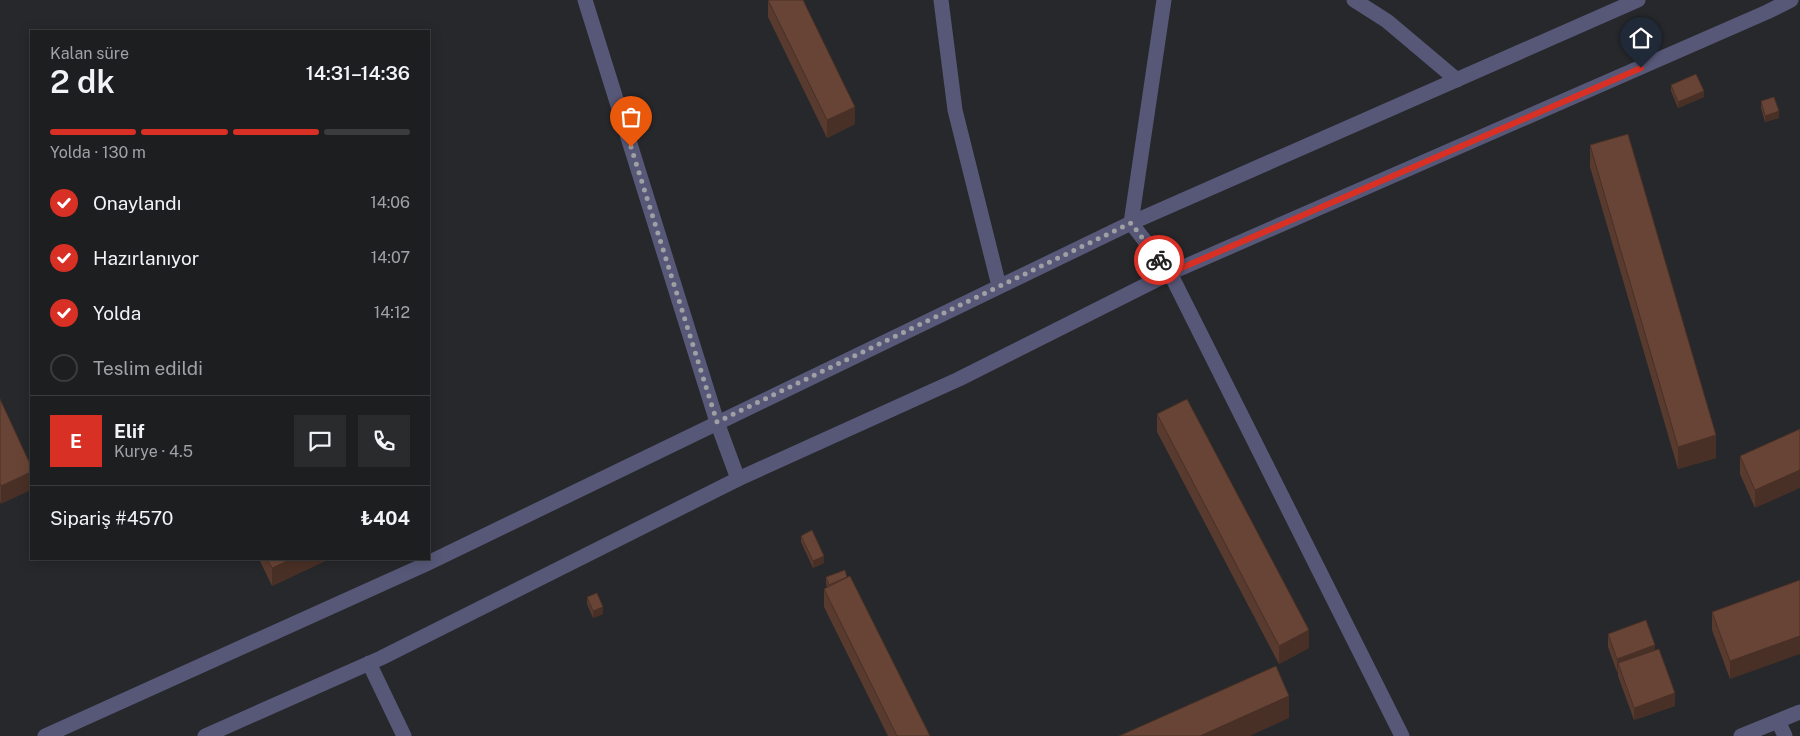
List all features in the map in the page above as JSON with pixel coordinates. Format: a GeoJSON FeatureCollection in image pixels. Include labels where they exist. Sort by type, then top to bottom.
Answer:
{"type":"FeatureCollection","features":[{"type":"Feature","properties":{"kind":"street"},"geometry":{"type":"LineString","coordinates":[[585,0],[717,422],[738,479]]}},
{"type":"Feature","properties":{"kind":"street"},"geometry":{"type":"LineString","coordinates":[[941,0],[955,110],[999,286]]}},
{"type":"Feature","properties":{"kind":"street"},"geometry":{"type":"LineString","coordinates":[[1164,0],[1131,223],[1170,273],[1402,736]]}},
{"type":"Feature","properties":{"kind":"street"},"geometry":{"type":"LineString","coordinates":[[1354,0],[1386,20],[1457,80]]}},
{"type":"Feature","properties":{"kind":"street"},"geometry":{"type":"LineString","coordinates":[[45,736],[424,565],[1131,223],[1638,0]]}},
{"type":"Feature","properties":{"kind":"street"},"geometry":{"type":"LineString","coordinates":[[205,736],[369,663],[738,479],[960,379],[1170,273],[1791,0]]}},
{"type":"Feature","properties":{"kind":"street"},"geometry":{"type":"LineString","coordinates":[[369,663],[404,736]]}},
{"type":"Feature","properties":{"kind":"street"},"geometry":{"type":"LineString","coordinates":[[1741,736],[1800,712]]}},
{"type":"Feature","properties":{"kind":"street"},"geometry":{"type":"LineString","coordinates":[[1778,721],[1785,736]]}},
{"type":"Feature","properties":{"kind":"building"},"geometry":{"type":"Polygon","coordinates":[[[768,0],[803,0],[855,107],[827,120],[768,0]]]}},
{"type":"Feature","properties":{"kind":"building"},"geometry":{"type":"Polygon","coordinates":[[[1696,74],[1704,91],[1678,102],[1671,85],[1696,74]]]}},
{"type":"Feature","properties":{"kind":"building"},"geometry":{"type":"Polygon","coordinates":[[[1774,97],[1779,111],[1765,116],[1761,101],[1774,97]]]}},
{"type":"Feature","properties":{"kind":"building"},"geometry":{"type":"Polygon","coordinates":[[[1628,134],[1716,435],[1678,447],[1590,145],[1628,134]]]}},
{"type":"Feature","properties":{"kind":"building"},"geometry":{"type":"Polygon","coordinates":[[[0,399],[30,464],[30,472],[1,486],[0,399]]]}},
{"type":"Feature","properties":{"kind":"building"},"geometry":{"type":"Polygon","coordinates":[[[1187,399],[1309,630],[1279,646],[1157,414],[1187,399]]]}},
{"type":"Feature","properties":{"kind":"building"},"geometry":{"type":"Polygon","coordinates":[[[1800,429],[1800,470],[1755,490],[1740,456],[1800,429]]]}},
{"type":"Feature","properties":{"kind":"building"},"geometry":{"type":"Polygon","coordinates":[[[812,530],[824,556],[813,561],[801,536],[812,530]]]}},
{"type":"Feature","properties":{"kind":"building"},"geometry":{"type":"Polygon","coordinates":[[[268,560],[290,560],[272,568],[268,560]]]}},
{"type":"Feature","properties":{"kind":"building"},"geometry":{"type":"Polygon","coordinates":[[[845,570],[847,577],[829,585],[826,577],[845,570]]]}},
{"type":"Feature","properties":{"kind":"building"},"geometry":{"type":"Polygon","coordinates":[[[850,576],[930,736],[897,736],[824,589],[850,576]]]}},
{"type":"Feature","properties":{"kind":"building"},"geometry":{"type":"Polygon","coordinates":[[[1800,580],[1800,636],[1730,661],[1712,612],[1800,580]]]}},
{"type":"Feature","properties":{"kind":"building"},"geometry":{"type":"Polygon","coordinates":[[[597,593],[603,607],[593,611],[587,597],[597,593]]]}},
{"type":"Feature","properties":{"kind":"building"},"geometry":{"type":"Polygon","coordinates":[[[1646,620],[1655,645],[1617,659],[1608,634],[1646,620]]]}},
{"type":"Feature","properties":{"kind":"building"},"geometry":{"type":"Polygon","coordinates":[[[1659,649],[1675,693],[1634,708],[1618,663],[1659,649]]]}},
{"type":"Feature","properties":{"kind":"building"},"geometry":{"type":"Polygon","coordinates":[[[1276,666],[1289,696],[1200,736],[1119,736],[1276,666]]]}},
{"type":"Feature","properties":{"kind":"way so far"},"geometry":{"type":"LineString","coordinates":[[631,147],[717,422],[1131,223],[1159,260]]}},
{"type":"Feature","properties":{"kind":"route"},"geometry":{"type":"LineString","coordinates":[[1159,260],[1170,273],[1641,68]]}}]}
